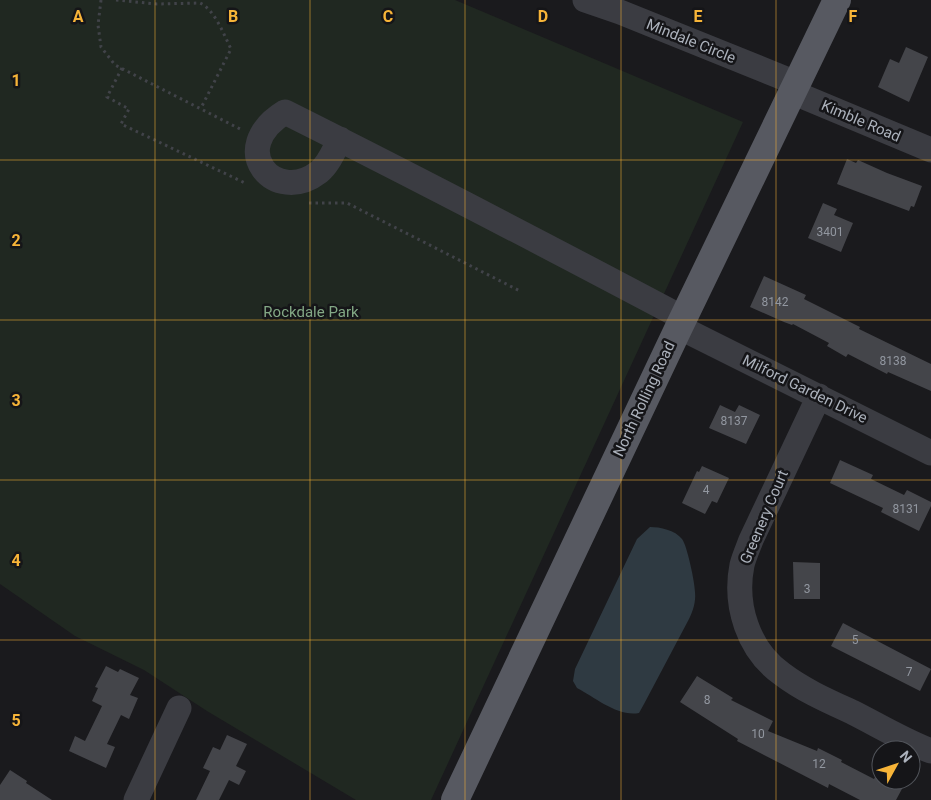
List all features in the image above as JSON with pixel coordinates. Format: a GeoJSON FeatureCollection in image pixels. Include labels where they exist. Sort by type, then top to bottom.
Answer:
{"type":"FeatureCollection","features":[{"type":"Feature","properties":{"kind":"main road","name":"North Rolling Road"},"geometry":{"type":"LineString","coordinates":[[455,800],[681,322],[837,0]]}},
{"type":"Feature","properties":{"kind":"street","name":"Mindale Circle"},"geometry":{"type":"LineString","coordinates":[[585,0],[620,12],[794,88]]}},
{"type":"Feature","properties":{"kind":"street","name":"Kimble Road"},"geometry":{"type":"LineString","coordinates":[[794,88],[931,150]]}},
{"type":"Feature","properties":{"kind":"street"},"geometry":{"type":"LineString","coordinates":[[285,112],[340,139],[330,158],[320,171],[307,180],[293,182],[277,180],[262,169],[258,158],[257,146],[263,131],[273,120],[285,112]]}},
{"type":"Feature","properties":{"kind":"street","name":"Milford Garden Drive"},"geometry":{"type":"LineString","coordinates":[[340,139],[819,396],[931,452]]}},
{"type":"Feature","properties":{"kind":"street","name":"Greenery Court"},"geometry":{"type":"LineString","coordinates":[[819,396],[751,540],[742,564],[739,585],[742,610],[750,636],[763,657],[780,674],[805,689],[931,751]]}},
{"type":"Feature","properties":{"kind":"street"},"geometry":{"type":"LineString","coordinates":[[136,800],[179,708]]}},
{"type":"Feature","properties":{"kind":"path"},"geometry":{"type":"LineString","coordinates":[[101,0],[98,25],[101,47],[115,65],[260,139]]}},
{"type":"Feature","properties":{"kind":"path"},"geometry":{"type":"LineString","coordinates":[[116,0],[157,4],[200,3],[205,5],[213,15],[232,49],[201,108]]}},
{"type":"Feature","properties":{"kind":"green space","name":"Rockdale Park"},"geometry":{"type":"Polygon","coordinates":[[[0,0],[455,0],[743,122],[431,800],[356,800],[207,711],[144,670],[75,636],[0,584],[0,0]]]}},
{"type":"Feature","properties":{"kind":"shaded area"},"geometry":{"type":"Polygon","coordinates":[[[650,527],[675,533],[682,539],[695,587],[695,599],[689,619],[639,713],[631,713],[607,706],[577,688],[573,681],[575,669],[637,539],[650,527]]]}},
{"type":"Feature","properties":{"kind":"building"},"geometry":{"type":"Polygon","coordinates":[[[906,47],[928,57],[909,102],[878,87],[890,59],[899,63],[906,47]]]}},
{"type":"Feature","properties":{"kind":"building"},"geometry":{"type":"Polygon","coordinates":[[[847,159],[856,163],[858,160],[922,186],[914,207],[911,206],[909,211],[837,184],[847,159]]]}},
{"type":"Feature","properties":{"kind":"building"},"geometry":{"type":"Polygon","coordinates":[[[823,203],[837,209],[834,215],[853,223],[841,252],[808,238],[823,203]]]}},
{"type":"Feature","properties":{"kind":"building"},"geometry":{"type":"Polygon","coordinates":[[[764,276],[806,295],[804,299],[860,327],[859,329],[931,364],[931,391],[888,372],[887,374],[848,354],[846,357],[827,346],[829,343],[793,324],[750,307],[764,276]]]}},
{"type":"Feature","properties":{"kind":"building"},"geometry":{"type":"Polygon","coordinates":[[[720,405],[735,412],[739,405],[760,415],[746,444],[709,428],[720,405]]]}},
{"type":"Feature","properties":{"kind":"building"},"geometry":{"type":"Polygon","coordinates":[[[840,460],[873,475],[871,479],[904,495],[907,490],[931,502],[931,506],[919,531],[881,512],[883,508],[830,483],[840,460]]]}},
{"type":"Feature","properties":{"kind":"building"},"geometry":{"type":"Polygon","coordinates":[[[702,466],[729,478],[717,503],[712,501],[705,514],[682,503],[697,471],[699,472],[702,466]]]}},
{"type":"Feature","properties":{"kind":"building"},"geometry":{"type":"Polygon","coordinates":[[[793,562],[820,563],[820,599],[794,599],[793,562]]]}},
{"type":"Feature","properties":{"kind":"building"},"geometry":{"type":"Polygon","coordinates":[[[843,623],[931,669],[920,691],[831,646],[843,623]]]}},
{"type":"Feature","properties":{"kind":"building"},"geometry":{"type":"Polygon","coordinates":[[[106,666],[118,672],[120,669],[139,678],[130,695],[138,698],[129,719],[121,715],[107,744],[115,747],[106,768],[69,751],[75,736],[85,741],[102,706],[92,701],[98,688],[95,687],[106,666]]]}},
{"type":"Feature","properties":{"kind":"building"},"geometry":{"type":"Polygon","coordinates":[[[697,676],[733,698],[731,700],[773,721],[768,731],[817,751],[818,748],[871,777],[871,790],[901,790],[896,800],[860,800],[829,784],[828,788],[737,741],[738,739],[680,702],[697,676]]]}},
{"type":"Feature","properties":{"kind":"building"},"geometry":{"type":"Polygon","coordinates":[[[227,735],[247,744],[236,766],[246,771],[239,785],[229,780],[219,800],[196,800],[210,771],[203,768],[213,747],[220,750],[227,735]]]}},
{"type":"Feature","properties":{"kind":"building"},"geometry":{"type":"Polygon","coordinates":[[[10,770],[52,800],[0,800],[0,785],[10,770]]]}}]}
